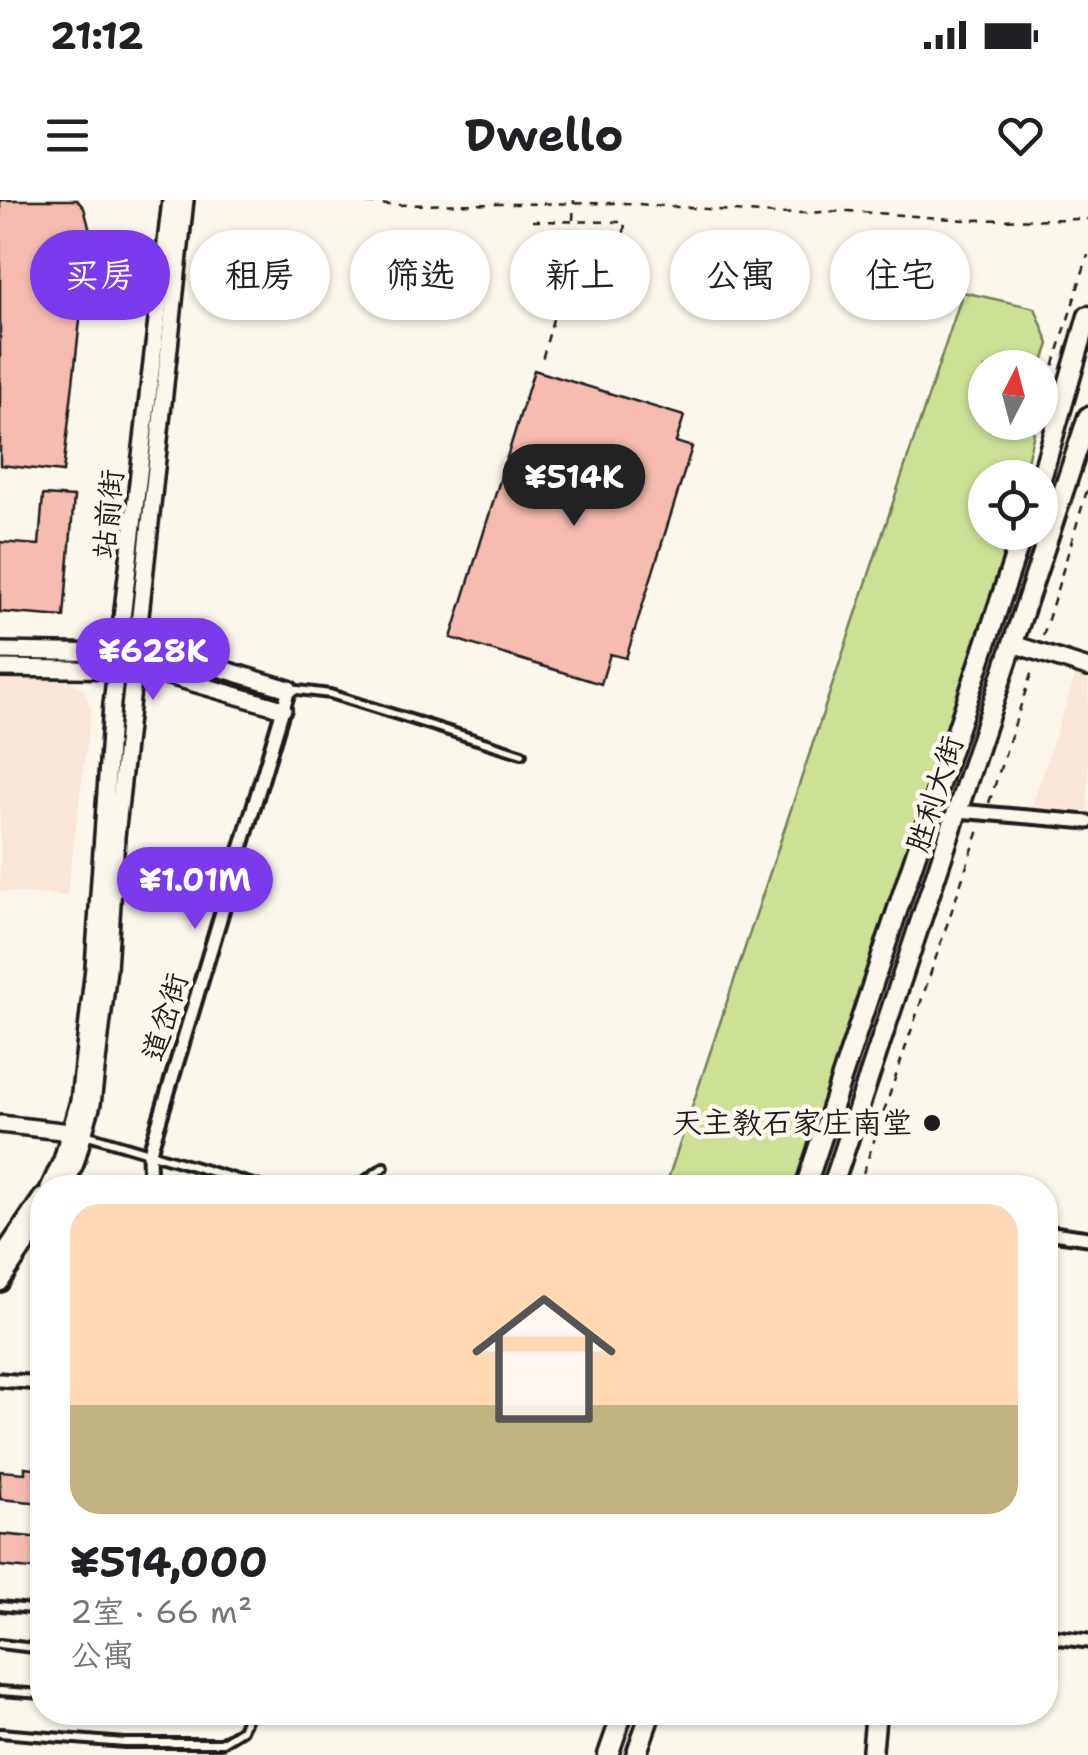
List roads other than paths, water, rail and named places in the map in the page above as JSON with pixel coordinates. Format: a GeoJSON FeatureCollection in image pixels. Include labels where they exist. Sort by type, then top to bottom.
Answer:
{"type":"FeatureCollection","features":[{"type":"Feature","properties":{"kind":"main road","name":"站前街"},"geometry":{"type":"LineString","coordinates":[[67,1175],[76,1133],[94,967],[116,670],[171,200]]}},
{"type":"Feature","properties":{"kind":"main road","name":"站前街"},"geometry":{"type":"LineString","coordinates":[[56,1175],[92,1104],[108,968],[116,837],[185,200]]}},
{"type":"Feature","properties":{"kind":"main road"},"geometry":{"type":"LineString","coordinates":[[1046,460],[1088,316]]}},
{"type":"Feature","properties":{"kind":"main road","name":"胜利大街"},"geometry":{"type":"LineString","coordinates":[[836,1175],[1088,418]]}},
{"type":"Feature","properties":{"kind":"main road","name":"胜利大街"},"geometry":{"type":"LineString","coordinates":[[809,1175],[1017,550]]}},
{"type":"Feature","properties":{"kind":"main road"},"geometry":{"type":"LineString","coordinates":[[1014,644],[1088,668]]}},
{"type":"Feature","properties":{"kind":"main road"},"geometry":{"type":"LineString","coordinates":[[0,651],[172,654],[289,689]]}},
{"type":"Feature","properties":{"kind":"main road"},"geometry":{"type":"LineString","coordinates":[[0,668],[135,670],[169,676],[283,710]]}},
{"type":"Feature","properties":{"kind":"main road"},"geometry":{"type":"LineString","coordinates":[[0,1124],[76,1133]]}},
{"type":"Feature","properties":{"kind":"main road"},"geometry":{"type":"LineString","coordinates":[[0,1260],[30,1216]]}},
{"type":"Feature","properties":{"kind":"main road"},"geometry":{"type":"LineString","coordinates":[[0,1284],[30,1240]]}},
{"type":"Feature","properties":{"kind":"main road"},"geometry":{"type":"LineString","coordinates":[[609,1753],[619,1725]]}},
{"type":"Feature","properties":{"kind":"main road"},"geometry":{"type":"LineString","coordinates":[[637,1751],[646,1725]]}},
{"type":"Feature","properties":{"kind":"main road"},"geometry":{"type":"LineString","coordinates":[[872,1755],[875,1725]]}},
{"type":"Feature","properties":{"kind":"street","name":"道岔街"},"geometry":{"type":"LineString","coordinates":[[150,1175],[150,1155],[289,689]]}},
{"type":"Feature","properties":{"kind":"street"},"geometry":{"type":"LineString","coordinates":[[958,811],[1088,822]]}},
{"type":"Feature","properties":{"kind":"street"},"geometry":{"type":"LineString","coordinates":[[1058,1234],[1088,1238]]}},
{"type":"Feature","properties":{"kind":"street"},"geometry":{"type":"LineString","coordinates":[[0,1380],[30,1382]]}},
{"type":"Feature","properties":{"kind":"street"},"geometry":{"type":"LineString","coordinates":[[1058,1638],[1088,1641]]}},
{"type":"Feature","properties":{"kind":"lane"},"geometry":{"type":"LineString","coordinates":[[289,689],[330,694],[522,754]]}},
{"type":"Feature","properties":{"kind":"lane"},"geometry":{"type":"LineString","coordinates":[[76,1133],[222,1175]]}},
{"type":"Feature","properties":{"kind":"lane"},"geometry":{"type":"LineString","coordinates":[[373,1175],[384,1167]]}},
{"type":"Feature","properties":{"kind":"lane"},"geometry":{"type":"LineString","coordinates":[[0,1606],[30,1609]]}},
{"type":"Feature","properties":{"kind":"lane"},"geometry":{"type":"LineString","coordinates":[[0,1644],[30,1647]]}},
{"type":"Feature","properties":{"kind":"lane"},"geometry":{"type":"LineString","coordinates":[[0,1691],[30,1693]]}},
{"type":"Feature","properties":{"kind":"lane"},"geometry":{"type":"LineString","coordinates":[[0,1733],[125,1743],[222,1742],[244,1725]]}},
{"type":"Feature","properties":{"kind":"place","name":"天主教石家庄南堂"},"geometry":{"type":"Point","coordinates":[932,1123]}}]}
